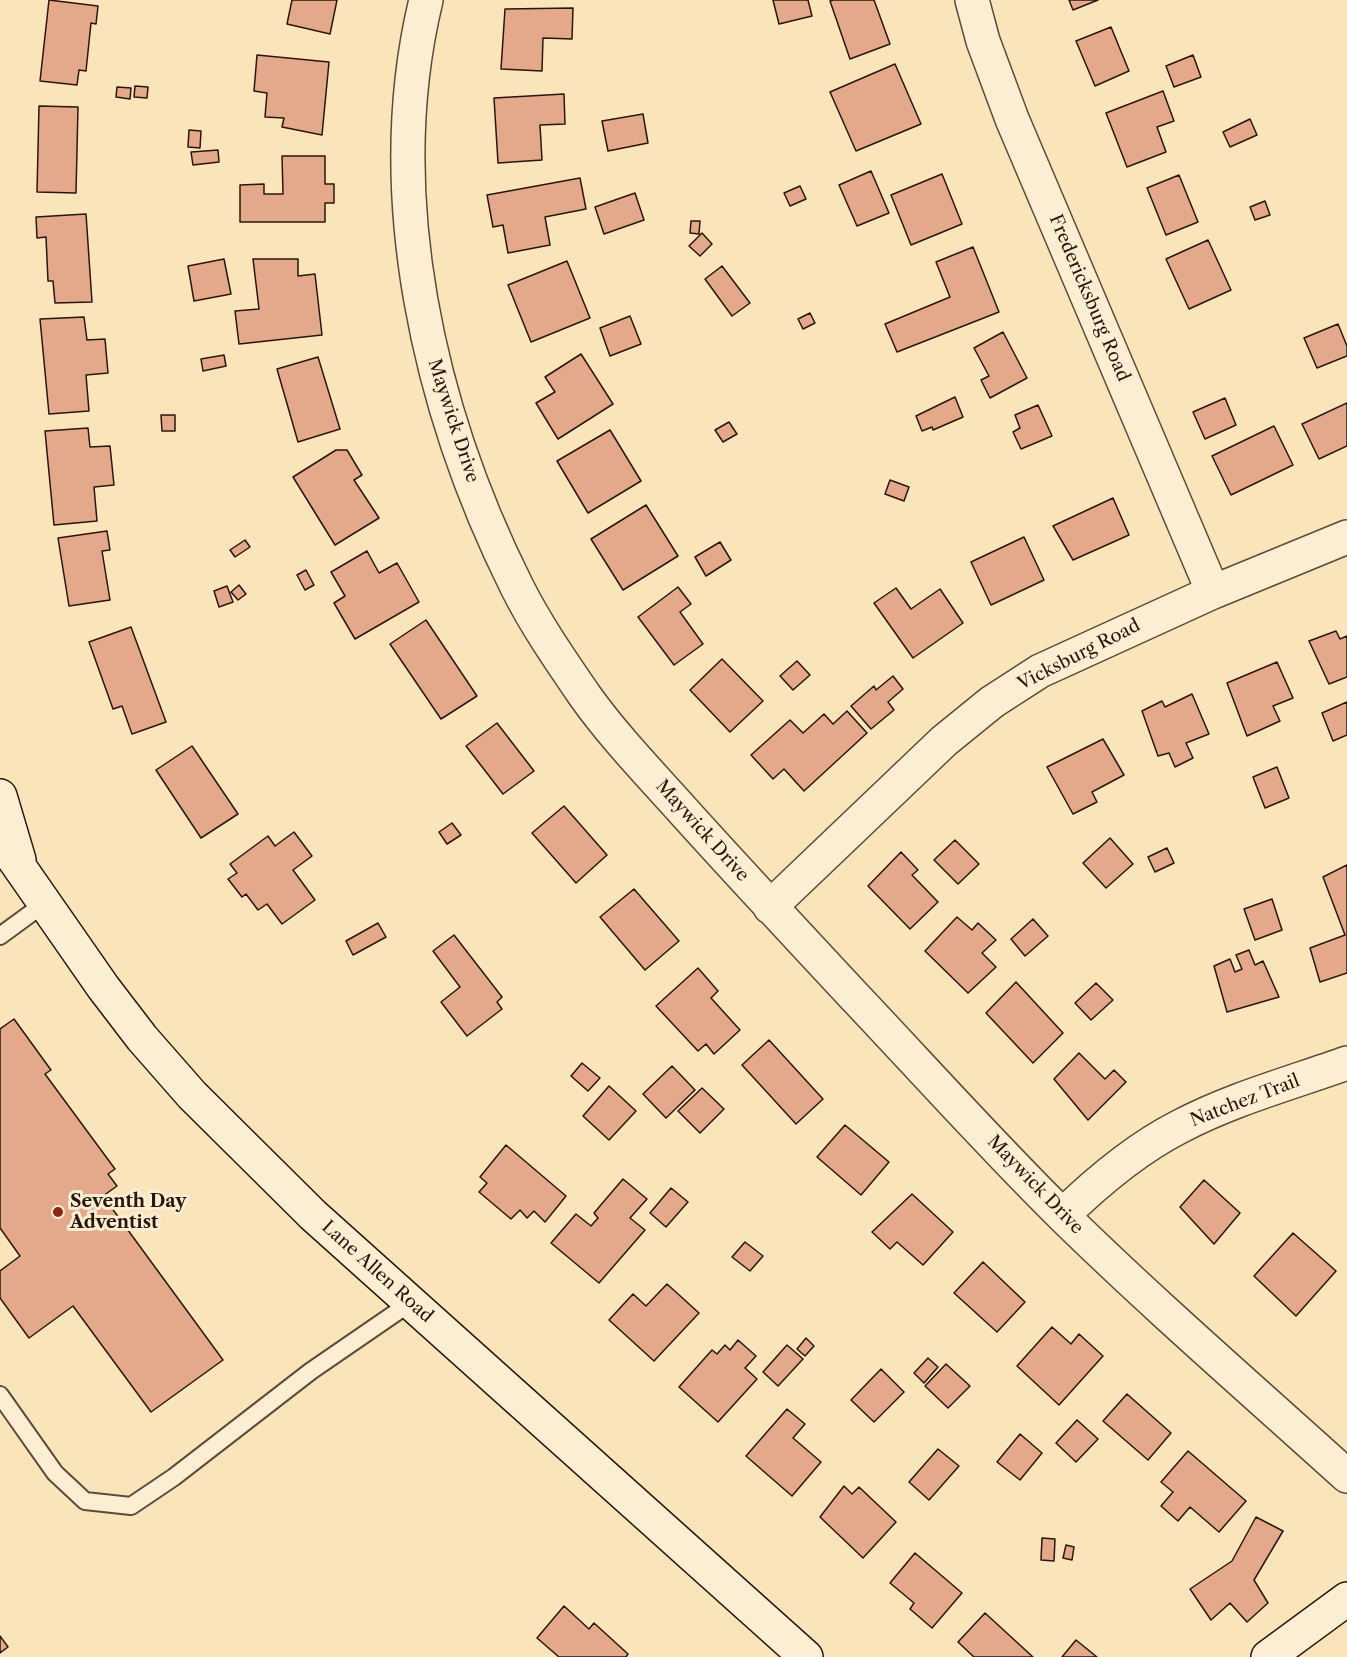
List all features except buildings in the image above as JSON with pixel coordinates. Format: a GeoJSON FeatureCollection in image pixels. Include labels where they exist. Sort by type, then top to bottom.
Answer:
{"type":"FeatureCollection","features":[{"type":"Feature","properties":{"kind":"street","name":"Maywick Drive"},"geometry":{"type":"LineString","coordinates":[[426,0],[411,85],[408,140],[410,208],[417,273],[430,345],[445,404],[486,520],[519,591],[551,645],[588,701],[646,769],[770,906],[1063,1215],[1347,1476]]}},
{"type":"Feature","properties":{"kind":"street","name":"Fredericksburg Road"},"geometry":{"type":"LineString","coordinates":[[972,0],[983,41],[1012,119],[1213,592]]}},
{"type":"Feature","properties":{"kind":"street","name":"Vicksburg Road"},"geometry":{"type":"LineString","coordinates":[[770,906],[944,741],[992,702],[1040,671],[1213,592],[1347,537]]}},
{"type":"Feature","properties":{"kind":"street"},"geometry":{"type":"LineString","coordinates":[[0,796],[22,871]]}},
{"type":"Feature","properties":{"kind":"street","name":"Lane Allen Road"},"geometry":{"type":"LineString","coordinates":[[0,839],[103,987],[142,1038],[192,1095],[313,1215],[801,1656]]}},
{"type":"Feature","properties":{"kind":"street","name":"Natchez Trail"},"geometry":{"type":"LineString","coordinates":[[1063,1215],[1100,1179],[1179,1127],[1226,1105],[1347,1063]]}},
{"type":"Feature","properties":{"kind":"street"},"geometry":{"type":"LineString","coordinates":[[1268,1657],[1347,1599]]}},
{"type":"Feature","properties":{"kind":"lane"},"geometry":{"type":"LineString","coordinates":[[0,936],[45,903]]}},
{"type":"Feature","properties":{"kind":"lane"},"geometry":{"type":"LineString","coordinates":[[0,1395],[55,1473],[85,1500],[131,1506],[174,1477],[311,1371],[410,1303]]}},
{"type":"Feature","properties":{"kind":"place","name":"Seventh Day Adventist"},"geometry":{"type":"Point","coordinates":[58,1212]}}]}
